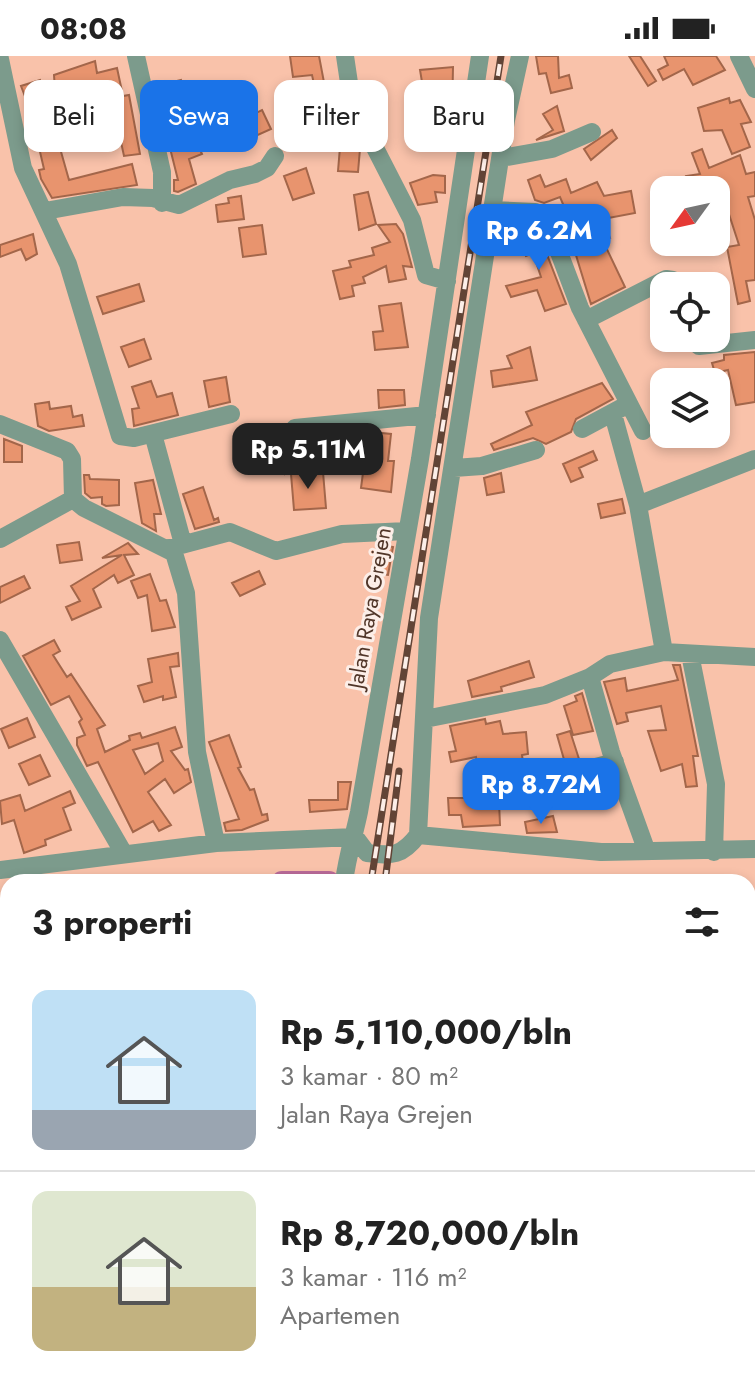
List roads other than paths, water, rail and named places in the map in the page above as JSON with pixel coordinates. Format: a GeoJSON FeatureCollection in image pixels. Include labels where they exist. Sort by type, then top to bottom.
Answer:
{"type":"FeatureCollection","features":[{"type":"Feature","properties":{"kind":"street"},"geometry":{"type":"LineString","coordinates":[[136,56],[162,172],[162,203]]}},
{"type":"Feature","properties":{"kind":"street"},"geometry":{"type":"LineString","coordinates":[[345,56],[346,83],[364,129],[412,220],[426,275],[447,281]]}},
{"type":"Feature","properties":{"kind":"street","name":"Jalan Raya Grejen"},"geometry":{"type":"LineString","coordinates":[[346,874],[427,415],[480,56]]}},
{"type":"Feature","properties":{"kind":"street"},"geometry":{"type":"LineString","coordinates":[[0,870],[123,852],[216,843],[352,842],[367,853],[394,856],[405,851],[418,835],[429,618],[501,158],[520,56]]}},
{"type":"Feature","properties":{"kind":"street"},"geometry":{"type":"LineString","coordinates":[[741,57],[755,89]]}},
{"type":"Feature","properties":{"kind":"street"},"geometry":{"type":"LineString","coordinates":[[0,59],[23,168],[68,264],[119,434],[128,439],[231,414]]}},
{"type":"Feature","properties":{"kind":"street"},"geometry":{"type":"LineString","coordinates":[[501,158],[552,149],[592,132]]}},
{"type":"Feature","properties":{"kind":"street"},"geometry":{"type":"LineString","coordinates":[[45,211],[123,197],[153,198],[162,203],[179,205],[230,180],[267,168],[275,156]]}},
{"type":"Feature","properties":{"kind":"street"},"geometry":{"type":"LineString","coordinates":[[493,210],[535,212],[546,218],[621,409],[664,652]]}},
{"type":"Feature","properties":{"kind":"street"},"geometry":{"type":"LineString","coordinates":[[586,320],[650,287]]}},
{"type":"Feature","properties":{"kind":"street"},"geometry":{"type":"LineString","coordinates":[[730,343],[755,340]]}},
{"type":"Feature","properties":{"kind":"street"},"geometry":{"type":"LineString","coordinates":[[582,429],[621,409]]}},
{"type":"Feature","properties":{"kind":"street"},"geometry":{"type":"LineString","coordinates":[[621,409],[643,431]]}},
{"type":"Feature","properties":{"kind":"street"},"geometry":{"type":"LineString","coordinates":[[295,428],[427,415]]}},
{"type":"Feature","properties":{"kind":"street"},"geometry":{"type":"LineString","coordinates":[[0,424],[67,451],[72,459],[73,499]]}},
{"type":"Feature","properties":{"kind":"street"},"geometry":{"type":"LineString","coordinates":[[153,434],[186,593],[197,752],[216,843]]}},
{"type":"Feature","properties":{"kind":"street"},"geometry":{"type":"LineString","coordinates":[[454,468],[482,466],[536,450]]}},
{"type":"Feature","properties":{"kind":"street"},"geometry":{"type":"LineString","coordinates":[[638,505],[755,459]]}},
{"type":"Feature","properties":{"kind":"street"},"geometry":{"type":"LineString","coordinates":[[73,499],[132,533],[176,546],[230,532],[276,551],[342,534],[407,531]]}},
{"type":"Feature","properties":{"kind":"street"},"geometry":{"type":"LineString","coordinates":[[0,539],[73,499]]}},
{"type":"Feature","properties":{"kind":"street"},"geometry":{"type":"LineString","coordinates":[[0,640],[123,852]]}},
{"type":"Feature","properties":{"kind":"street"},"geometry":{"type":"LineString","coordinates":[[425,719],[545,695],[590,677],[610,664],[664,652],[755,657]]}},
{"type":"Feature","properties":{"kind":"street"},"geometry":{"type":"LineString","coordinates":[[690,654],[716,784],[714,852]]}},
{"type":"Feature","properties":{"kind":"street"},"geometry":{"type":"LineString","coordinates":[[590,677],[615,762],[646,849]]}},
{"type":"Feature","properties":{"kind":"street"},"geometry":{"type":"LineString","coordinates":[[538,782],[615,762]]}},
{"type":"Feature","properties":{"kind":"street"},"geometry":{"type":"LineString","coordinates":[[418,835],[601,852],[755,849]]}},
{"type":"Feature","properties":{"kind":"railway"},"geometry":{"type":"LineString","coordinates":[[372,874],[501,56]]}},
{"type":"Feature","properties":{"kind":"railway"},"geometry":{"type":"LineString","coordinates":[[386,874],[399,771]]}}]}
